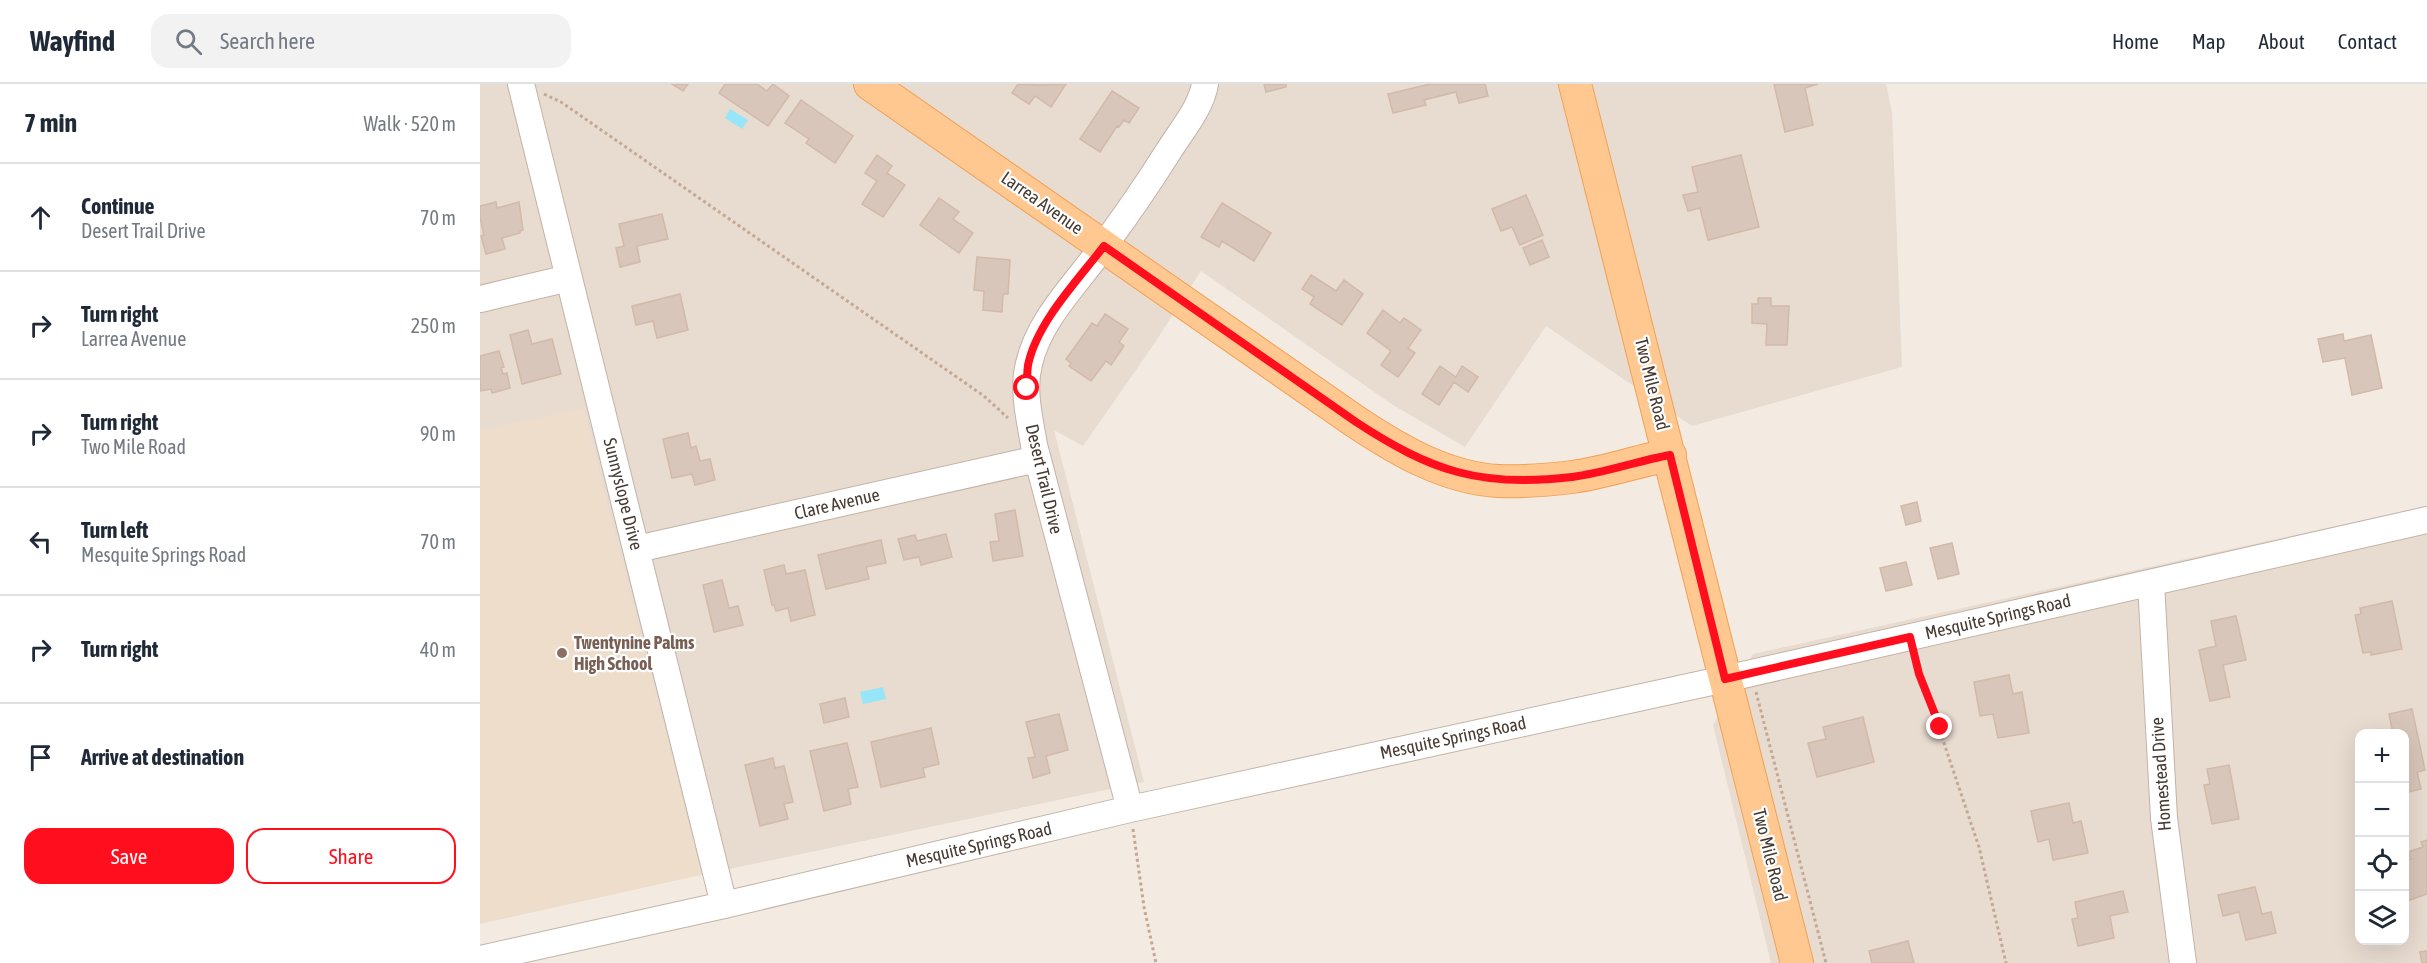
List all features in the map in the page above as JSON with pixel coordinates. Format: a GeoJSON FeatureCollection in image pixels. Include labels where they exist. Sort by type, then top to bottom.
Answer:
{"type":"FeatureCollection","features":[{"type":"Feature","properties":{"kind":"main road","name":"Larrea Avenue"},"geometry":{"type":"LineString","coordinates":[[870,84],[1356,422],[1390,445],[1428,463],[1462,474],[1497,481],[1535,480],[1573,477],[1670,455]]}},
{"type":"Feature","properties":{"kind":"main road","name":"Two Mile Road"},"geometry":{"type":"LineString","coordinates":[[1575,84],[1670,455],[1738,676],[1797,963]]}},
{"type":"Feature","properties":{"kind":"street","name":"Desert Trail Drive"},"geometry":{"type":"LineString","coordinates":[[1130,809],[1035,452],[1027,388],[1028,365],[1047,321],[1104,246],[1194,111],[1205,84]]}},
{"type":"Feature","properties":{"kind":"street","name":"Sunnyslope Drive"},"geometry":{"type":"LineString","coordinates":[[532,88],[569,278],[724,905]]}},
{"type":"Feature","properties":{"kind":"street"},"geometry":{"type":"LineString","coordinates":[[480,299],[569,278]]}},
{"type":"Feature","properties":{"kind":"street","name":"Clare Avenue"},"geometry":{"type":"LineString","coordinates":[[637,549],[1035,452]]}},
{"type":"Feature","properties":{"kind":"street","name":"Mesquite Springs Road"},"geometry":{"type":"LineString","coordinates":[[480,959],[724,905],[1130,809],[1738,676],[2427,520]]}},
{"type":"Feature","properties":{"kind":"street","name":"Homestead Drive"},"geometry":{"type":"LineString","coordinates":[[2151,583],[2164,818],[2183,963]]}},
{"type":"Feature","properties":{"kind":"path"},"geometry":{"type":"LineString","coordinates":[[532,88],[571,108],[984,396],[1035,452]]}},
{"type":"Feature","properties":{"kind":"path"},"geometry":{"type":"LineString","coordinates":[[1910,637],[1919,674],[1940,727],[1979,847],[2006,963]]}},
{"type":"Feature","properties":{"kind":"path"},"geometry":{"type":"LineString","coordinates":[[1738,676],[1826,963]]}},
{"type":"Feature","properties":{"kind":"path"},"geometry":{"type":"LineString","coordinates":[[1130,809],[1144,907],[1156,963]]}},
{"type":"Feature","properties":{"kind":"shaded area"},"geometry":{"type":"Polygon","coordinates":[[[480,84],[1886,84],[1892,112],[1902,367],[1692,426],[1546,326],[1465,447],[1393,405],[1201,271],[1152,347],[1083,446],[1054,430],[1144,782],[701,875],[583,409],[480,431],[480,84]]]}},
{"type":"Feature","properties":{"kind":"shaded area","name":"Twentynine Palms High School"},"geometry":{"type":"Polygon","coordinates":[[[583,408],[701,875],[480,924],[480,431],[583,408]]]}},
{"type":"Feature","properties":{"kind":"shaded area"},"geometry":{"type":"Polygon","coordinates":[[[2427,506],[2427,963],[1771,963],[1713,725],[1753,654],[2427,506]]]}},
{"type":"Feature","properties":{"kind":"water"},"geometry":{"type":"Polygon","coordinates":[[[730,109],[748,120],[742,129],[725,118],[730,109]]]}},
{"type":"Feature","properties":{"kind":"water"},"geometry":{"type":"Polygon","coordinates":[[[883,687],[886,699],[863,704],[860,692],[883,687]]]}},
{"type":"Feature","properties":{"kind":"building"},"geometry":{"type":"Polygon","coordinates":[[[672,84],[688,84],[683,91],[672,84]]]}},
{"type":"Feature","properties":{"kind":"building"},"geometry":{"type":"Polygon","coordinates":[[[725,84],[757,84],[767,91],[773,84],[789,96],[768,126],[719,93],[725,84]]]}},
{"type":"Feature","properties":{"kind":"building"},"geometry":{"type":"Polygon","coordinates":[[[1018,84],[1066,84],[1051,107],[1035,96],[1029,104],[1012,93],[1018,84]]]}},
{"type":"Feature","properties":{"kind":"building"},"geometry":{"type":"Polygon","coordinates":[[[1264,84],[1286,84],[1286,87],[1266,92],[1264,84]]]}},
{"type":"Feature","properties":{"kind":"building"},"geometry":{"type":"Polygon","coordinates":[[[1430,84],[1485,84],[1488,96],[1459,103],[1456,92],[1424,100],[1426,105],[1393,113],[1388,94],[1430,84]]]}},
{"type":"Feature","properties":{"kind":"building"},"geometry":{"type":"Polygon","coordinates":[[[1774,84],[1818,84],[1805,88],[1813,125],[1785,132],[1774,84]]]}},
{"type":"Feature","properties":{"kind":"building"},"geometry":{"type":"Polygon","coordinates":[[[1112,91],[1139,108],[1129,123],[1124,120],[1119,127],[1117,126],[1100,152],[1080,139],[1112,91]]]}},
{"type":"Feature","properties":{"kind":"building"},"geometry":{"type":"Polygon","coordinates":[[[801,100],[853,136],[835,163],[806,143],[809,139],[785,123],[801,100]]]}},
{"type":"Feature","properties":{"kind":"building"},"geometry":{"type":"Polygon","coordinates":[[[877,155],[892,166],[887,173],[905,185],[883,217],[862,204],[877,181],[865,173],[877,155]]]}},
{"type":"Feature","properties":{"kind":"building"},"geometry":{"type":"Polygon","coordinates":[[[1741,155],[1759,227],[1708,240],[1700,208],[1688,211],[1683,195],[1698,192],[1692,167],[1741,155]]]}},
{"type":"Feature","properties":{"kind":"building"},"geometry":{"type":"Polygon","coordinates":[[[1526,195],[1543,235],[1520,245],[1512,227],[1501,231],[1492,209],[1526,195]]]}},
{"type":"Feature","properties":{"kind":"building"},"geometry":{"type":"Polygon","coordinates":[[[939,198],[959,212],[953,219],[973,233],[959,253],[920,225],[939,198]]]}},
{"type":"Feature","properties":{"kind":"building"},"geometry":{"type":"Polygon","coordinates":[[[496,202],[497,208],[519,202],[523,230],[502,238],[505,249],[486,254],[481,236],[484,235],[480,206],[496,202]]]}},
{"type":"Feature","properties":{"kind":"building"},"geometry":{"type":"Polygon","coordinates":[[[1222,203],[1271,233],[1254,261],[1222,241],[1219,247],[1201,237],[1222,203]]]}},
{"type":"Feature","properties":{"kind":"building"},"geometry":{"type":"Polygon","coordinates":[[[662,214],[668,239],[637,246],[640,262],[620,267],[616,248],[624,246],[619,224],[662,214]]]}},
{"type":"Feature","properties":{"kind":"building"},"geometry":{"type":"Polygon","coordinates":[[[1542,240],[1549,257],[1530,265],[1523,248],[1542,240]]]}},
{"type":"Feature","properties":{"kind":"building"},"geometry":{"type":"Polygon","coordinates":[[[977,257],[1010,260],[1008,294],[1003,294],[1002,312],[983,310],[984,291],[974,290],[977,257]]]}},
{"type":"Feature","properties":{"kind":"building"},"geometry":{"type":"Polygon","coordinates":[[[1311,275],[1336,291],[1344,280],[1363,294],[1342,325],[1310,304],[1314,297],[1302,289],[1311,275]]]}},
{"type":"Feature","properties":{"kind":"building"},"geometry":{"type":"Polygon","coordinates":[[[680,294],[688,330],[657,338],[653,321],[636,325],[632,306],[680,294]]]}},
{"type":"Feature","properties":{"kind":"building"},"geometry":{"type":"Polygon","coordinates":[[[1758,298],[1771,298],[1771,306],[1789,306],[1787,345],[1766,345],[1767,324],[1752,323],[1752,304],[1758,304],[1758,298]]]}},
{"type":"Feature","properties":{"kind":"building"},"geometry":{"type":"Polygon","coordinates":[[[1383,310],[1400,323],[1404,318],[1421,330],[1408,348],[1415,353],[1398,377],[1381,365],[1391,351],[1367,333],[1383,310]]]}},
{"type":"Feature","properties":{"kind":"building"},"geometry":{"type":"Polygon","coordinates":[[[1105,314],[1128,329],[1119,342],[1124,346],[1111,365],[1106,361],[1091,381],[1069,366],[1071,363],[1066,359],[1092,323],[1097,326],[1105,314]]]}},
{"type":"Feature","properties":{"kind":"building"},"geometry":{"type":"Polygon","coordinates":[[[528,330],[532,344],[552,339],[561,374],[522,384],[510,335],[528,330]]]}},
{"type":"Feature","properties":{"kind":"building"},"geometry":{"type":"Polygon","coordinates":[[[2343,334],[2344,341],[2371,335],[2382,388],[2352,395],[2345,358],[2323,362],[2318,339],[2343,334]]]}},
{"type":"Feature","properties":{"kind":"building"},"geometry":{"type":"Polygon","coordinates":[[[499,351],[504,367],[501,368],[503,374],[507,373],[510,388],[492,393],[491,389],[480,391],[480,356],[499,351]]]}},
{"type":"Feature","properties":{"kind":"building"},"geometry":{"type":"Polygon","coordinates":[[[1440,366],[1456,377],[1462,366],[1478,377],[1468,392],[1454,382],[1439,405],[1422,394],[1440,366]]]}},
{"type":"Feature","properties":{"kind":"building"},"geometry":{"type":"Polygon","coordinates":[[[688,433],[691,448],[696,446],[700,461],[710,459],[715,480],[695,485],[692,474],[672,478],[663,439],[688,433]]]}},
{"type":"Feature","properties":{"kind":"building"},"geometry":{"type":"Polygon","coordinates":[[[1917,502],[1921,521],[1906,525],[1901,506],[1917,502]]]}},
{"type":"Feature","properties":{"kind":"building"},"geometry":{"type":"Polygon","coordinates":[[[1015,510],[1023,556],[993,561],[990,542],[999,541],[995,514],[1015,510]]]}},
{"type":"Feature","properties":{"kind":"building"},"geometry":{"type":"Polygon","coordinates":[[[946,534],[952,557],[921,565],[919,557],[904,560],[898,539],[915,535],[917,541],[946,534]]]}},
{"type":"Feature","properties":{"kind":"building"},"geometry":{"type":"Polygon","coordinates":[[[881,540],[886,563],[866,567],[869,579],[826,589],[818,555],[881,540]]]}},
{"type":"Feature","properties":{"kind":"building"},"geometry":{"type":"Polygon","coordinates":[[[1952,543],[1959,574],[1938,579],[1930,548],[1952,543]]]}},
{"type":"Feature","properties":{"kind":"building"},"geometry":{"type":"Polygon","coordinates":[[[1906,562],[1912,585],[1886,591],[1880,568],[1906,562]]]}},
{"type":"Feature","properties":{"kind":"building"},"geometry":{"type":"Polygon","coordinates":[[[784,565],[786,574],[805,570],[815,615],[791,621],[788,608],[776,611],[772,605],[764,570],[784,565]]]}},
{"type":"Feature","properties":{"kind":"building"},"geometry":{"type":"Polygon","coordinates":[[[722,580],[729,608],[738,606],[743,625],[714,632],[703,585],[722,580]]]}},
{"type":"Feature","properties":{"kind":"building"},"geometry":{"type":"Polygon","coordinates":[[[2392,601],[2402,649],[2371,655],[2371,652],[2363,653],[2355,615],[2361,614],[2360,608],[2392,601]]]}},
{"type":"Feature","properties":{"kind":"building"},"geometry":{"type":"Polygon","coordinates":[[[2236,616],[2246,660],[2223,665],[2230,697],[2210,701],[2199,650],[2216,646],[2211,621],[2236,616]]]}},
{"type":"Feature","properties":{"kind":"building"},"geometry":{"type":"Polygon","coordinates":[[[2009,675],[2013,694],[2022,692],[2029,733],[1998,738],[1993,714],[1980,716],[1974,682],[2009,675]]]}},
{"type":"Feature","properties":{"kind":"building"},"geometry":{"type":"Polygon","coordinates":[[[845,698],[849,717],[824,723],[820,704],[845,698]]]}},
{"type":"Feature","properties":{"kind":"building"},"geometry":{"type":"Polygon","coordinates":[[[2412,709],[2425,770],[2417,772],[2421,789],[2409,792],[2409,729],[2392,729],[2389,714],[2412,709]]]}},
{"type":"Feature","properties":{"kind":"building"},"geometry":{"type":"Polygon","coordinates":[[[1059,714],[1068,750],[1046,756],[1050,773],[1033,778],[1028,758],[1035,757],[1026,722],[1059,714]]]}},
{"type":"Feature","properties":{"kind":"building"},"geometry":{"type":"Polygon","coordinates":[[[1863,717],[1874,762],[1817,777],[1808,743],[1826,739],[1823,727],[1863,717]]]}},
{"type":"Feature","properties":{"kind":"building"},"geometry":{"type":"Polygon","coordinates":[[[931,728],[939,764],[923,768],[925,777],[881,787],[871,742],[931,728]]]}},
{"type":"Feature","properties":{"kind":"building"},"geometry":{"type":"Polygon","coordinates":[[[847,743],[858,787],[848,789],[851,804],[824,811],[810,751],[847,743]]]}},
{"type":"Feature","properties":{"kind":"building"},"geometry":{"type":"Polygon","coordinates":[[[773,758],[775,768],[784,766],[793,802],[784,804],[788,819],[760,826],[745,765],[773,758]]]}},
{"type":"Feature","properties":{"kind":"building"},"geometry":{"type":"Polygon","coordinates":[[[2229,765],[2239,819],[2212,824],[2204,785],[2210,784],[2207,769],[2229,765]]]}},
{"type":"Feature","properties":{"kind":"building"},"geometry":{"type":"Polygon","coordinates":[[[2069,803],[2073,823],[2081,821],[2088,853],[2053,860],[2049,839],[2038,842],[2031,811],[2069,803]]]}},
{"type":"Feature","properties":{"kind":"building"},"geometry":{"type":"Polygon","coordinates":[[[2427,840],[2427,894],[2409,900],[2409,860],[2411,859],[2409,852],[2423,847],[2421,842],[2427,840]]]}},
{"type":"Feature","properties":{"kind":"building"},"geometry":{"type":"Polygon","coordinates":[[[2255,887],[2262,914],[2271,912],[2276,933],[2246,940],[2239,912],[2223,916],[2218,895],[2255,887]]]}},
{"type":"Feature","properties":{"kind":"building"},"geometry":{"type":"Polygon","coordinates":[[[2123,891],[2128,912],[2110,916],[2114,938],[2078,946],[2072,919],[2078,918],[2075,902],[2123,891]]]}},
{"type":"Feature","properties":{"kind":"building"},"geometry":{"type":"Polygon","coordinates":[[[1908,941],[1914,963],[1872,963],[1869,951],[1908,941]]]}},
{"type":"Feature","properties":{"kind":"building"},"geometry":{"type":"Polygon","coordinates":[[[2427,951],[2427,963],[2422,963],[2420,952],[2427,951]]]}},
{"type":"Feature","properties":{"kind":"place","name":"Twentynine Palms High School"},"geometry":{"type":"Point","coordinates":[562,653]}},
{"type":"Feature","properties":{"kind":"route"},"geometry":{"type":"LineString","coordinates":[[1027,388],[1028,365],[1047,321],[1104,246],[1390,445],[1428,463],[1462,474],[1497,481],[1535,480],[1573,477],[1670,455],[1725,679],[1910,637],[1919,674],[1940,727]]}}]}
